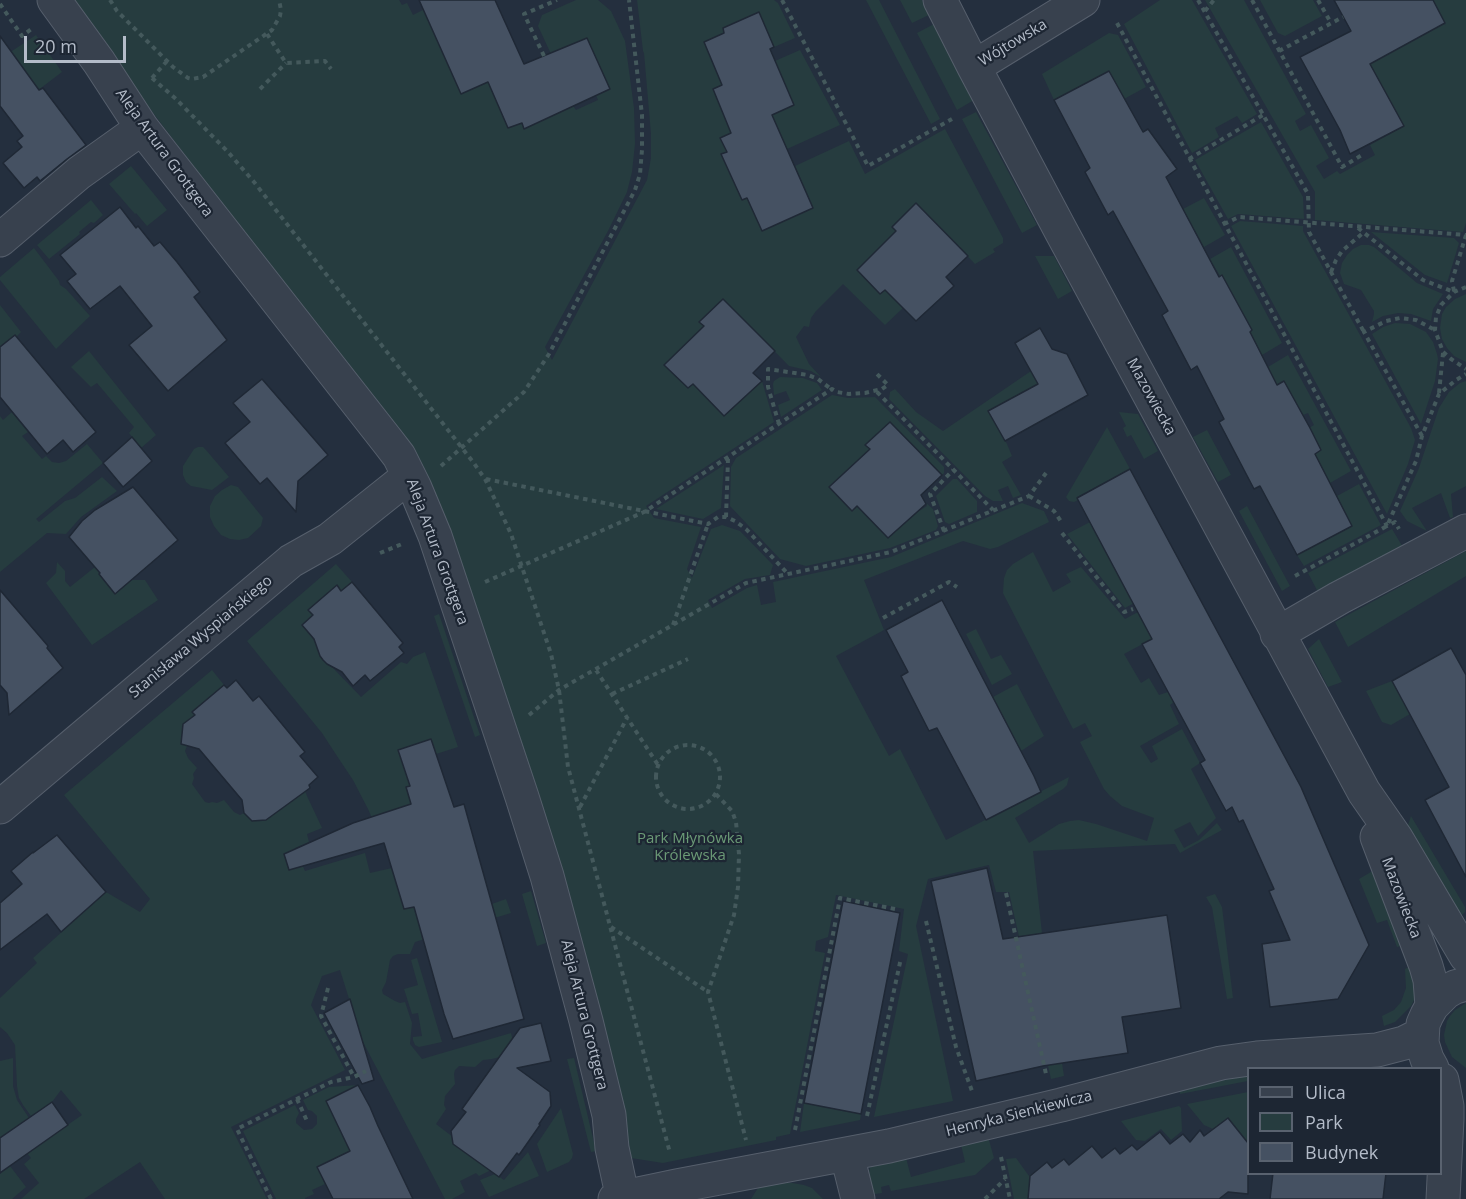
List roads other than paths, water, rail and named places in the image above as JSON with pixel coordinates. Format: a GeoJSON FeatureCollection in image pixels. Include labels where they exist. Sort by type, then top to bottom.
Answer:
{"type":"FeatureCollection","features":[{"type":"Feature","properties":{"kind":"street","name":"Mazowiecka"},"geometry":{"type":"LineString","coordinates":[[940,0],[1277,634],[1364,792],[1396,838],[1466,956]]}},
{"type":"Feature","properties":{"kind":"street","name":"Wójtowska"},"geometry":{"type":"LineString","coordinates":[[974,67],[1083,0]]}},
{"type":"Feature","properties":{"kind":"street","name":"Aleja Artura Grottgera"},"geometry":{"type":"LineString","coordinates":[[46,12],[99,62],[142,128],[399,456],[409,476],[438,545],[547,876],[606,1104],[620,1198]]}},
{"type":"Feature","properties":{"kind":"street"},"geometry":{"type":"LineString","coordinates":[[0,240],[79,173],[142,128]]}},
{"type":"Feature","properties":{"kind":"street","name":"Stanisława Wyspiańskiego"},"geometry":{"type":"LineString","coordinates":[[0,807],[291,561],[330,539],[409,476]]}},
{"type":"Feature","properties":{"kind":"street"},"geometry":{"type":"LineString","coordinates":[[1277,634],[1466,531]]}},
{"type":"Feature","properties":{"kind":"street","name":"Mazowiecka"},"geometry":{"type":"LineString","coordinates":[[1364,792],[1430,980],[1424,1051],[1436,1067]]}},
{"type":"Feature","properties":{"kind":"street","name":"Henryka Sienkiewicza"},"geometry":{"type":"LineString","coordinates":[[620,1198],[847,1155],[1051,1108],[1221,1064],[1257,1058],[1377,1050],[1404,1043],[1427,1020],[1446,992],[1466,984]]}},
{"type":"Feature","properties":{"kind":"street"},"geometry":{"type":"LineString","coordinates":[[1443,1199],[1447,1119],[1445,1079]]}},
{"type":"Feature","properties":{"kind":"street"},"geometry":{"type":"LineString","coordinates":[[847,1155],[858,1199]]}},
{"type":"Feature","properties":{"kind":"park label","name":"Park Młynówka Królewska"},"geometry":{"type":"Point","coordinates":[690,848]}}]}
